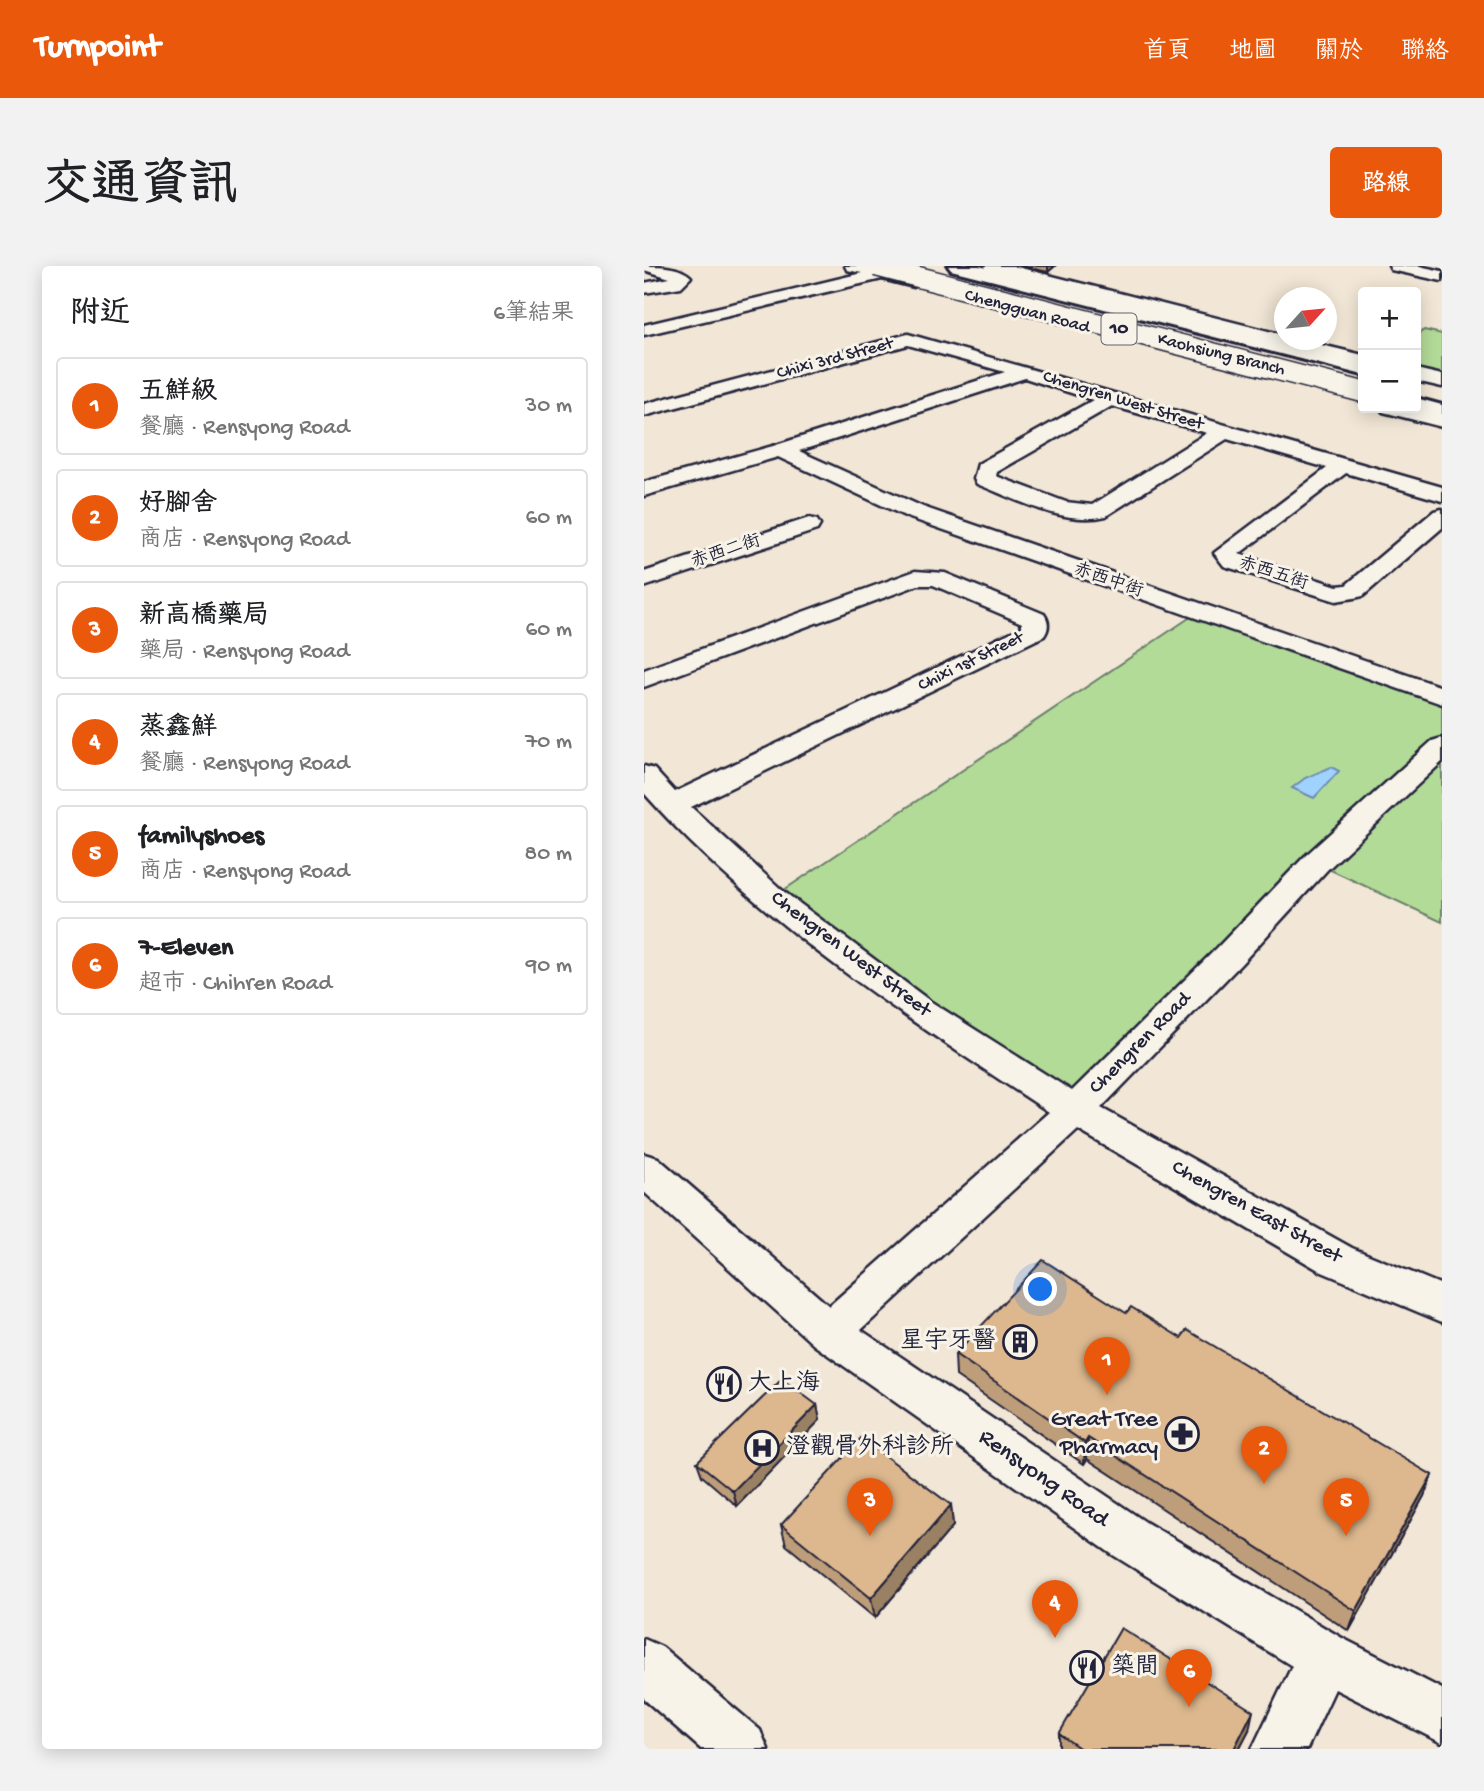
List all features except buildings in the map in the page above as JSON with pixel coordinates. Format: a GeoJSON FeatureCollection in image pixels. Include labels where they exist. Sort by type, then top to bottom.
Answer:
{"type":"FeatureCollection","features":[{"type":"Feature","properties":{"kind":"highway","name":"Kaohsiung Branch"},"geometry":{"type":"LineString","coordinates":[[957,266],[1358,368]]}},
{"type":"Feature","properties":{"kind":"highway","name":"Kaohsiung Branch"},"geometry":{"type":"LineString","coordinates":[[878,270],[1358,391]]}},
{"type":"Feature","properties":{"kind":"highway"},"geometry":{"type":"LineString","coordinates":[[1421,383],[1442,389]]}},
{"type":"Feature","properties":{"kind":"highway"},"geometry":{"type":"LineString","coordinates":[[1421,406],[1442,412]]}},
{"type":"Feature","properties":{"kind":"street"},"geometry":{"type":"LineString","coordinates":[[644,288],[675,283],[683,277],[648,266]]}},
{"type":"Feature","properties":{"kind":"street","name":"Chengguan Road"},"geometry":{"type":"LineString","coordinates":[[853,266],[878,270],[1358,400]]}},
{"type":"Feature","properties":{"kind":"street"},"geometry":{"type":"LineString","coordinates":[[644,330],[878,270],[918,266]]}},
{"type":"Feature","properties":{"kind":"street","name":"Chengguan Road"},"geometry":{"type":"LineString","coordinates":[[993,266],[1358,360]]}},
{"type":"Feature","properties":{"kind":"street"},"geometry":{"type":"LineString","coordinates":[[1397,266],[1442,276]]}},
{"type":"Feature","properties":{"kind":"street","name":"Chixi 3rd Street"},"geometry":{"type":"LineString","coordinates":[[644,410],[908,340],[1025,372]]}},
{"type":"Feature","properties":{"kind":"street","name":"Chengren West Street"},"geometry":{"type":"LineString","coordinates":[[644,489],[780,450],[1025,372],[1442,494]]}},
{"type":"Feature","properties":{"kind":"street"},"geometry":{"type":"LineString","coordinates":[[1421,376],[1442,382]]}},
{"type":"Feature","properties":{"kind":"street"},"geometry":{"type":"LineString","coordinates":[[1110,399],[986,469],[985,479],[1045,502],[1090,513],[1224,431]]}},
{"type":"Feature","properties":{"kind":"street"},"geometry":{"type":"LineString","coordinates":[[1410,413],[1442,421]]}},
{"type":"Feature","properties":{"kind":"street","name":"赤西中街"},"geometry":{"type":"LineString","coordinates":[[780,450],[927,516],[1442,696]]}},
{"type":"Feature","properties":{"kind":"street","name":"赤西五街"},"geometry":{"type":"LineString","coordinates":[[1344,465],[1226,553],[1232,561],[1336,594],[1354,591],[1442,516]]}},
{"type":"Feature","properties":{"kind":"street","name":"赤西二街"},"geometry":{"type":"LineString","coordinates":[[644,580],[808,525]]}},
{"type":"Feature","properties":{"kind":"street","name":"Chixi 1st Street"},"geometry":{"type":"LineString","coordinates":[[644,680],[915,578],[936,578],[1035,619],[1035,631],[671,805]]}},
{"type":"Feature","properties":{"kind":"street","name":"Chengren Road"},"geometry":{"type":"LineString","coordinates":[[830,1332],[1075,1111],[1219,966],[1316,863],[1442,747]]}},
{"type":"Feature","properties":{"kind":"street","name":"Chengren West Street"},"geometry":{"type":"LineString","coordinates":[[644,775],[671,805],[772,898],[918,1010],[1075,1111]]}},
{"type":"Feature","properties":{"kind":"street","name":"Chengren East Street"},"geometry":{"type":"LineString","coordinates":[[1075,1111],[1337,1260],[1442,1304]]}},
{"type":"Feature","properties":{"kind":"street","name":"Rensyong Road"},"geometry":{"type":"LineString","coordinates":[[644,1169],[830,1332],[1130,1539],[1324,1656],[1442,1717]]}},
{"type":"Feature","properties":{"kind":"street"},"geometry":{"type":"LineString","coordinates":[[1279,1749],[1324,1656]]}},
{"type":"Feature","properties":{"kind":"street"},"geometry":{"type":"LineString","coordinates":[[644,1665],[741,1749]]}},
{"type":"Feature","properties":{"kind":"green space"},"geometry":{"type":"Polygon","coordinates":[[[1424,330],[1442,334],[1442,375],[1421,369],[1421,332],[1424,330]]]}},
{"type":"Feature","properties":{"kind":"green space"},"geometry":{"type":"Polygon","coordinates":[[[1198,612],[1442,696],[1442,922],[1320,865],[1075,1111],[772,898],[1198,612]]]}},
{"type":"Feature","properties":{"kind":"water"},"geometry":{"type":"Polygon","coordinates":[[[1331,767],[1339,771],[1314,798],[1292,788],[1305,778],[1331,767]]]}},
{"type":"Feature","properties":{"kind":"place","name":"星宇牙醫"},"geometry":{"type":"Point","coordinates":[1020,1342]}},
{"type":"Feature","properties":{"kind":"place","name":"大上海"},"geometry":{"type":"Point","coordinates":[724,1384]}},
{"type":"Feature","properties":{"kind":"place","name":"五鮮級"},"geometry":{"type":"Point","coordinates":[1107,1395]}},
{"type":"Feature","properties":{"kind":"place","name":"Great Tree Pharmacy"},"geometry":{"type":"Point","coordinates":[1182,1434]}},
{"type":"Feature","properties":{"kind":"place","name":"澄觀骨外科診所"},"geometry":{"type":"Point","coordinates":[762,1448]}},
{"type":"Feature","properties":{"kind":"place","name":"好腳舍"},"geometry":{"type":"Point","coordinates":[1264,1484]}},
{"type":"Feature","properties":{"kind":"place","name":"新高橋藥局"},"geometry":{"type":"Point","coordinates":[870,1536]}},
{"type":"Feature","properties":{"kind":"place","name":"familyshoes"},"geometry":{"type":"Point","coordinates":[1346,1536]}},
{"type":"Feature","properties":{"kind":"place","name":"蒸鑫鮮"},"geometry":{"type":"Point","coordinates":[1055,1638]}},
{"type":"Feature","properties":{"kind":"place","name":"築間"},"geometry":{"type":"Point","coordinates":[1087,1668]}},
{"type":"Feature","properties":{"kind":"place","name":"7-Eleven"},"geometry":{"type":"Point","coordinates":[1189,1707]}}]}
